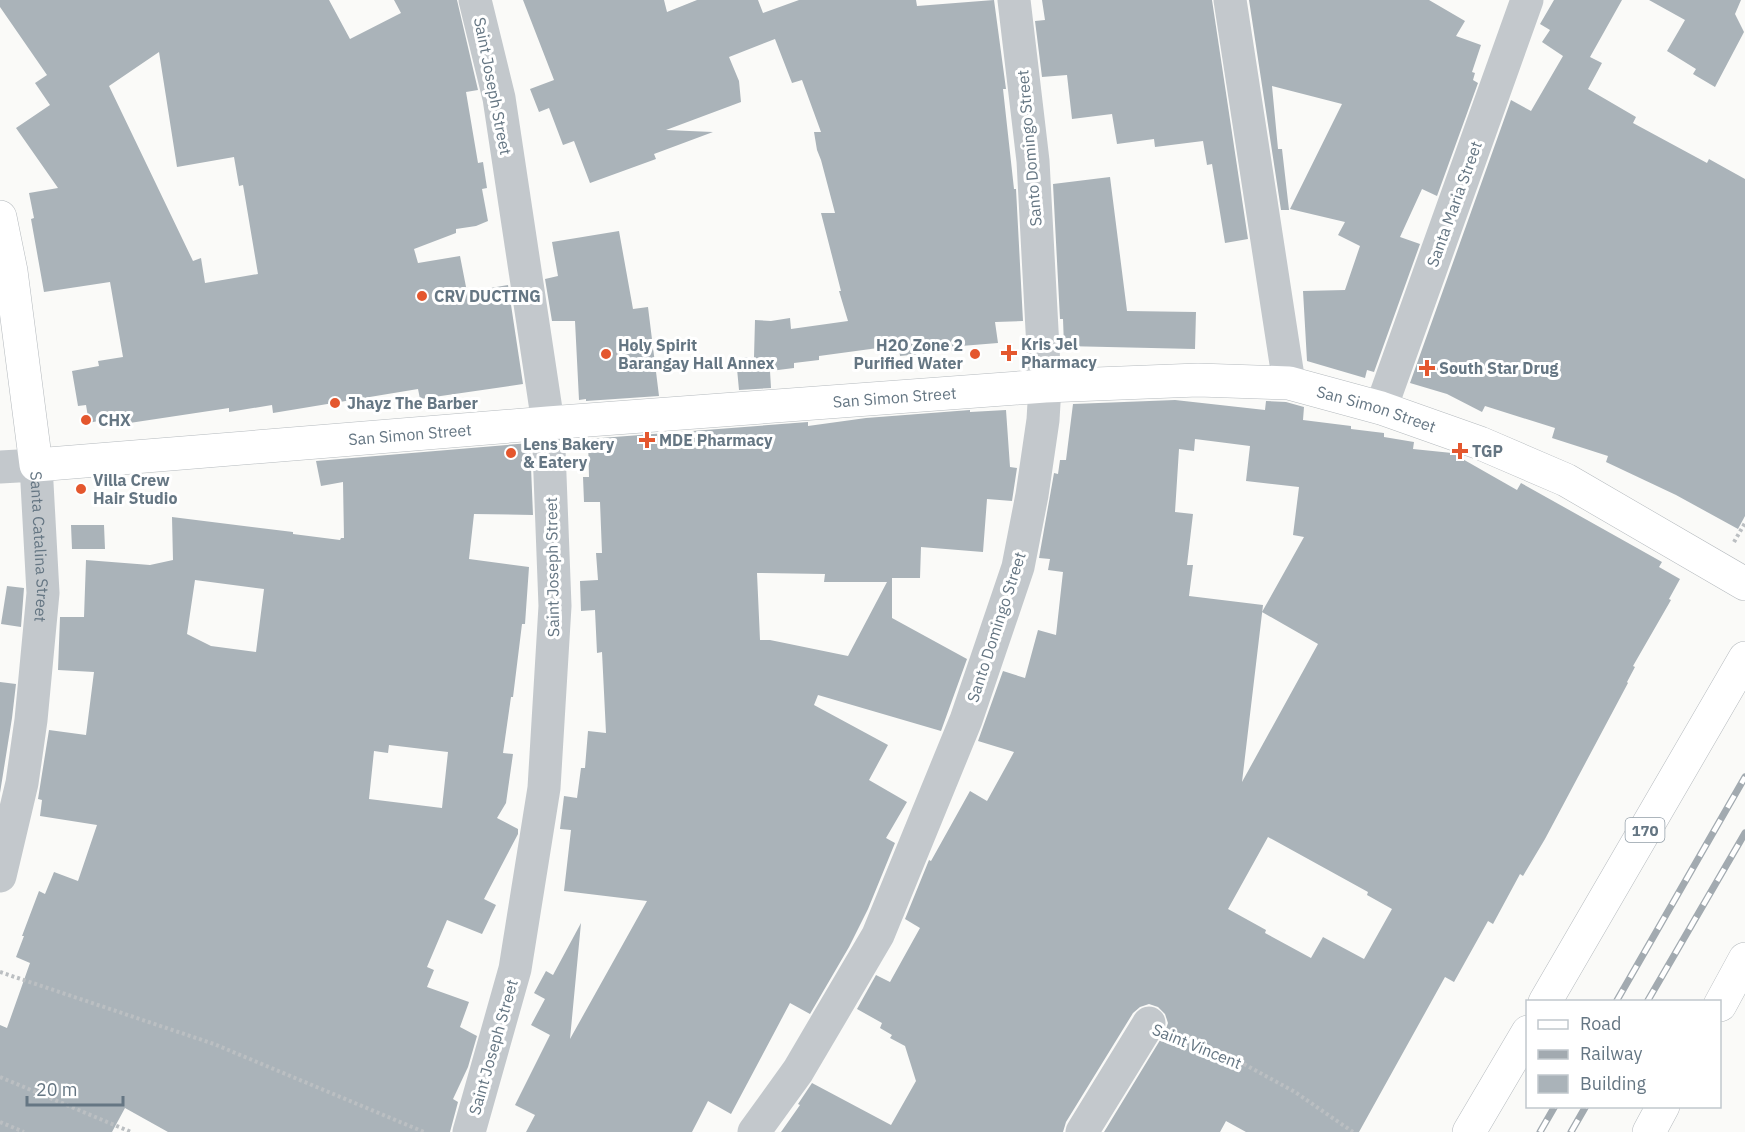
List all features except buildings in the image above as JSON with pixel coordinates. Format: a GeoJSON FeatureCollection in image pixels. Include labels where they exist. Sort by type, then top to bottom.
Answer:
{"type":"FeatureCollection","features":[{"type":"Feature","properties":{"kind":"main road","name":"Santa Catalina Street"},"geometry":{"type":"LineString","coordinates":[[0,217],[11,271],[36,465]]}},
{"type":"Feature","properties":{"kind":"main road","name":"San Simon Street"},"geometry":{"type":"LineString","coordinates":[[36,465],[548,423],[1045,386],[1198,380],[1289,383],[1380,408],[1480,443],[1566,480],[1745,584]]}},
{"type":"Feature","properties":{"kind":"main road","name":"170"},"geometry":{"type":"LineString","coordinates":[[1546,1000],[1745,658]]}},
{"type":"Feature","properties":{"kind":"main road"},"geometry":{"type":"LineString","coordinates":[[1721,1001],[1745,959]]}},
{"type":"Feature","properties":{"kind":"main road"},"geometry":{"type":"LineString","coordinates":[[1469,1132],[1526,1034]]}},
{"type":"Feature","properties":{"kind":"main road"},"geometry":{"type":"LineString","coordinates":[[1649,1132],[1662,1108]]}},
{"type":"Feature","properties":{"kind":"street","name":"Saint Joseph Street"},"geometry":{"type":"LineString","coordinates":[[469,1132],[515,969],[544,789],[555,606],[548,423],[499,98],[475,0]]}},
{"type":"Feature","properties":{"kind":"street","name":"Santo Domingo Street"},"geometry":{"type":"LineString","coordinates":[[754,1132],[798,1071],[878,935],[966,720],[1017,567],[1032,495],[1045,386],[1033,160],[1014,0]]}},
{"type":"Feature","properties":{"kind":"street"},"geometry":{"type":"LineString","coordinates":[[1230,0],[1289,383]]}},
{"type":"Feature","properties":{"kind":"street","name":"Santa Maria Street"},"geometry":{"type":"LineString","coordinates":[[1380,408],[1527,0]]}},
{"type":"Feature","properties":{"kind":"street","name":"San Simon Street"},"geometry":{"type":"LineString","coordinates":[[0,467],[36,465]]}},
{"type":"Feature","properties":{"kind":"street","name":"Santa Catalina Street"},"geometry":{"type":"LineString","coordinates":[[0,876],[24,773],[43,593],[36,465]]}},
{"type":"Feature","properties":{"kind":"street","name":"Saint Vincent"},"geometry":{"type":"LineString","coordinates":[[1082,1132],[1149,1023]]}},
{"type":"Feature","properties":{"kind":"path"},"geometry":{"type":"LineString","coordinates":[[0,972],[214,1044],[424,1132]]}},
{"type":"Feature","properties":{"kind":"path","name":"Saint Vincent"},"geometry":{"type":"LineString","coordinates":[[1149,1023],[1231,1057],[1295,1092],[1353,1132]]}},
{"type":"Feature","properties":{"kind":"path"},"geometry":{"type":"LineString","coordinates":[[0,1077],[131,1132]]}},
{"type":"Feature","properties":{"kind":"path"},"geometry":{"type":"LineString","coordinates":[[0,1122],[24,1132]]}},
{"type":"Feature","properties":{"kind":"railway"},"geometry":{"type":"LineString","coordinates":[[1617,1000],[1745,777]]}},
{"type":"Feature","properties":{"kind":"railway"},"geometry":{"type":"LineString","coordinates":[[1648,1000],[1745,833]]}},
{"type":"Feature","properties":{"kind":"railway"},"geometry":{"type":"LineString","coordinates":[[1540,1132],[1554,1108]]}},
{"type":"Feature","properties":{"kind":"railway"},"geometry":{"type":"LineString","coordinates":[[1571,1132],[1585,1108]]}},
{"type":"Feature","properties":{"kind":"place","name":"CRV DUCTING"},"geometry":{"type":"Point","coordinates":[422,296]}},
{"type":"Feature","properties":{"kind":"place","name":"Kris Jel Pharmacy"},"geometry":{"type":"Point","coordinates":[1009,353]}},
{"type":"Feature","properties":{"kind":"place","name":"Holy Spirit Barangay Hall Annex"},"geometry":{"type":"Point","coordinates":[606,354]}},
{"type":"Feature","properties":{"kind":"place","name":"H2O Zone 2 Purified Water"},"geometry":{"type":"Point","coordinates":[975,354]}},
{"type":"Feature","properties":{"kind":"place","name":"South Star Drug"},"geometry":{"type":"Point","coordinates":[1427,368]}},
{"type":"Feature","properties":{"kind":"place","name":"Jhayz The Barber"},"geometry":{"type":"Point","coordinates":[335,403]}},
{"type":"Feature","properties":{"kind":"place","name":"CHX"},"geometry":{"type":"Point","coordinates":[86,420]}},
{"type":"Feature","properties":{"kind":"place","name":"MDE Pharmacy"},"geometry":{"type":"Point","coordinates":[647,440]}},
{"type":"Feature","properties":{"kind":"place","name":"TGP"},"geometry":{"type":"Point","coordinates":[1460,451]}},
{"type":"Feature","properties":{"kind":"place","name":"Lens Bakery & Eatery"},"geometry":{"type":"Point","coordinates":[511,453]}},
{"type":"Feature","properties":{"kind":"place","name":"Villa Crew Hair Studio"},"geometry":{"type":"Point","coordinates":[81,489]}}]}
